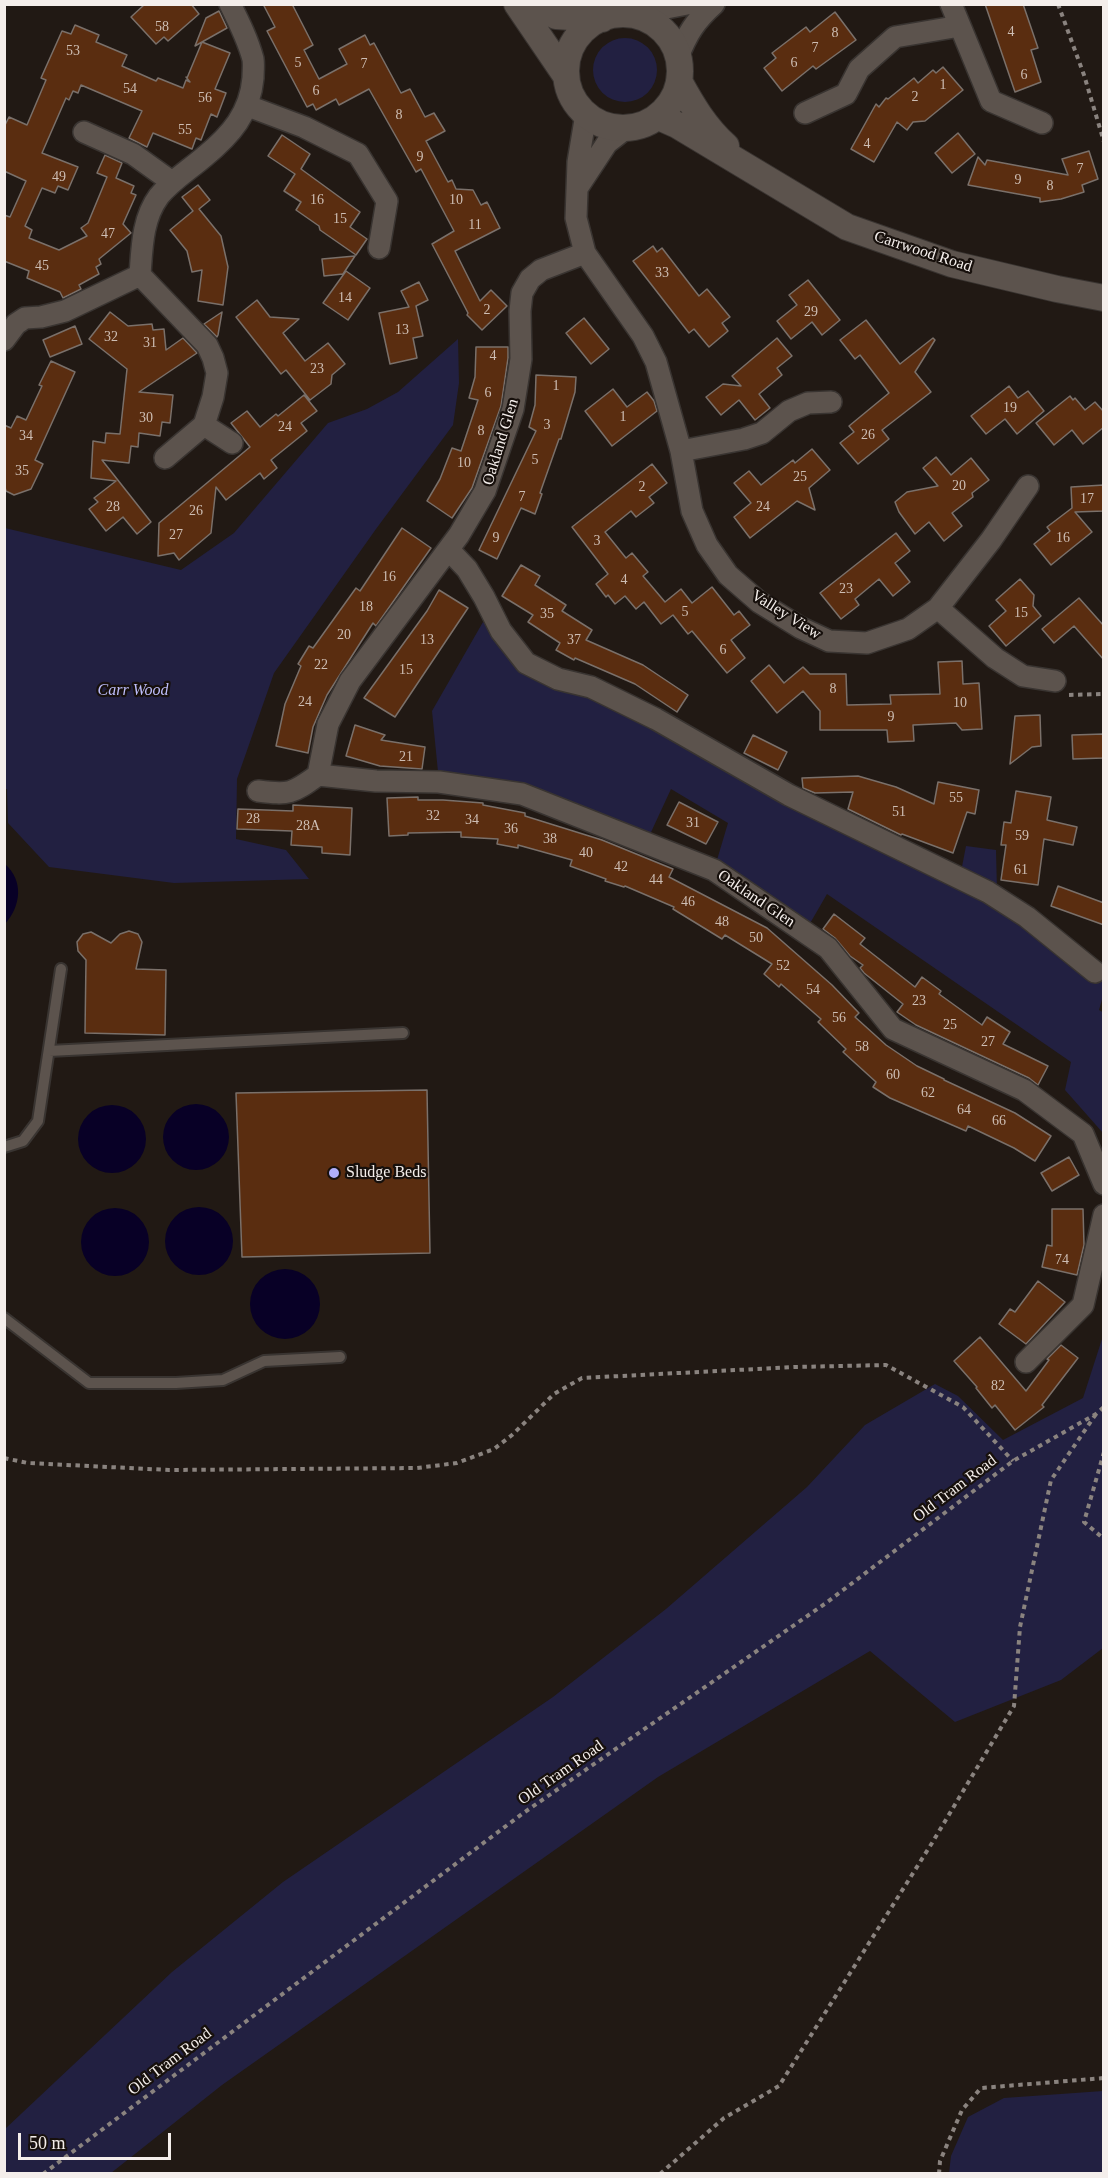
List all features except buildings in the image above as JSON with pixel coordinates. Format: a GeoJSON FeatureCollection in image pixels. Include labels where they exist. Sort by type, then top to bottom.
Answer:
{"type":"FeatureCollection","features":[{"type":"Feature","properties":{"kind":"street"},"geometry":{"type":"LineString","coordinates":[[165,458],[204,425],[213,397],[217,373],[207,345],[140,275],[142,244],[148,215],[159,197],[172,182],[228,136],[248,106],[254,62],[244,32],[230,4]]}},
{"type":"Feature","properties":{"kind":"street"},"geometry":{"type":"LineString","coordinates":[[517,4],[566,76],[573,97],[586,114],[604,125],[625,129]]}},
{"type":"Feature","properties":{"kind":"street"},"geometry":{"type":"LineString","coordinates":[[533,4],[556,16],[602,19]]}},
{"type":"Feature","properties":{"kind":"street"},"geometry":{"type":"LineString","coordinates":[[566,76],[570,52],[575,41],[583,31],[602,19],[687,4]]}},
{"type":"Feature","properties":{"kind":"street"},"geometry":{"type":"LineString","coordinates":[[577,187],[606,143],[625,129],[646,124],[659,117],[674,98],[686,37],[699,17],[714,4]]}},
{"type":"Feature","properties":{"kind":"street"},"geometry":{"type":"LineString","coordinates":[[951,4],[991,100],[1042,123]]}},
{"type":"Feature","properties":{"kind":"street"},"geometry":{"type":"LineString","coordinates":[[630,15],[644,18],[666,34],[673,45],[679,69]]}},
{"type":"Feature","properties":{"kind":"street"},"geometry":{"type":"LineString","coordinates":[[805,113],[846,94],[859,69],[895,37],[960,26]]}},
{"type":"Feature","properties":{"kind":"street","name":"Carrwood Road"},"geometry":{"type":"LineString","coordinates":[[679,69],[692,105],[714,135],[755,172]]}},
{"type":"Feature","properties":{"kind":"street"},"geometry":{"type":"LineString","coordinates":[[248,106],[304,127],[358,154],[387,201],[379,248]]}},
{"type":"Feature","properties":{"kind":"street","name":"Valley View"},"geometry":{"type":"LineString","coordinates":[[586,114],[578,162],[576,218],[585,253],[643,336],[656,362],[681,451],[692,511],[707,545],[728,574],[759,602],[801,628],[829,641],[867,643],[908,629],[938,608],[991,540],[1028,486]]}},
{"type":"Feature","properties":{"kind":"street","name":"Carrwood Road"},"geometry":{"type":"LineString","coordinates":[[659,117],[677,125],[847,226],[952,264],[1057,290],[1104,298]]}},
{"type":"Feature","properties":{"kind":"street"},"geometry":{"type":"LineString","coordinates":[[84,132],[133,154],[172,182]]}},
{"type":"Feature","properties":{"kind":"street","name":"Oakland Glen"},"geometry":{"type":"LineString","coordinates":[[585,253],[541,270],[530,279],[522,293],[521,359],[513,409],[485,491],[449,550],[350,681],[328,723],[318,775],[376,781],[439,782],[522,794],[714,870],[828,948],[893,1029],[1024,1090],[1083,1134],[1104,1184]]}},
{"type":"Feature","properties":{"kind":"street"},"geometry":{"type":"LineString","coordinates":[[8,325],[25,318],[65,311],[140,275]]}},
{"type":"Feature","properties":{"kind":"street"},"geometry":{"type":"LineString","coordinates":[[681,451],[744,439],[762,433],[789,411],[808,403],[831,402]]}},
{"type":"Feature","properties":{"kind":"street"},"geometry":{"type":"LineString","coordinates":[[204,425],[232,443]]}},
{"type":"Feature","properties":{"kind":"street"},"geometry":{"type":"LineString","coordinates":[[449,550],[467,568],[501,631],[526,663],[558,679],[591,687],[657,719],[789,795],[988,892],[1027,917],[1095,972]]}},
{"type":"Feature","properties":{"kind":"street"},"geometry":{"type":"LineString","coordinates":[[938,608],[995,658],[1023,676],[1055,681]]}},
{"type":"Feature","properties":{"kind":"street"},"geometry":{"type":"LineString","coordinates":[[258,791],[284,794],[318,775]]}},
{"type":"Feature","properties":{"kind":"street"},"geometry":{"type":"LineString","coordinates":[[1026,1362],[1083,1305],[1104,1215]]}},
{"type":"Feature","properties":{"kind":"lane"},"geometry":{"type":"LineString","coordinates":[[4,1147],[23,1141],[38,1122],[61,969]]}},
{"type":"Feature","properties":{"kind":"lane"},"geometry":{"type":"LineString","coordinates":[[49,1051],[403,1033]]}},
{"type":"Feature","properties":{"kind":"lane"},"geometry":{"type":"LineString","coordinates":[[4,1318],[88,1383],[176,1383],[224,1380],[264,1361],[340,1357]]}},
{"type":"Feature","properties":{"kind":"path"},"geometry":{"type":"LineString","coordinates":[[1058,4],[1084,75],[1104,142]]}},
{"type":"Feature","properties":{"kind":"path"},"geometry":{"type":"LineString","coordinates":[[1055,681],[1070,696],[1104,694]]}},
{"type":"Feature","properties":{"kind":"path"},"geometry":{"type":"LineString","coordinates":[[4,1458],[28,1463],[169,1470],[417,1468],[456,1463],[494,1449],[512,1435],[554,1394],[582,1378],[795,1367],[886,1365],[963,1407],[1013,1461]]}},
{"type":"Feature","properties":{"kind":"path","name":"Old Tram Road"},"geometry":{"type":"LineString","coordinates":[[43,2174],[522,1814],[826,1603],[1013,1461],[1096,1414],[1104,1407]]}},
{"type":"Feature","properties":{"kind":"path"},"geometry":{"type":"LineString","coordinates":[[660,2174],[724,2118],[778,2086],[932,1843],[1014,1706],[1020,1627],[1052,1480],[1096,1414]]}},
{"type":"Feature","properties":{"kind":"path"},"geometry":{"type":"LineString","coordinates":[[1104,1452],[1084,1522],[1104,1539]]}},
{"type":"Feature","properties":{"kind":"path"},"geometry":{"type":"LineString","coordinates":[[939,2174],[940,2161],[962,2110],[981,2088],[1104,2078]]}},
{"type":"Feature","properties":{"kind":"green space"},"geometry":{"type":"Polygon","coordinates":[[[625,38],[637,40],[648,47],[655,58],[657,70],[655,82],[648,93],[637,100],[625,102],[613,100],[602,93],[595,82],[593,70],[595,58],[602,47],[613,40],[625,38]]]}},
{"type":"Feature","properties":{"kind":"green space","name":"Carr Wood"},"geometry":{"type":"Polygon","coordinates":[[[458,339],[459,383],[453,425],[274,673],[237,779],[236,839],[286,850],[309,879],[174,883],[49,867],[8,823],[7,789],[4,789],[5,528],[181,570],[234,533],[328,423],[367,409],[398,392],[458,339]]]}},
{"type":"Feature","properties":{"kind":"green space"},"geometry":{"type":"Polygon","coordinates":[[[483,622],[526,663],[960,877],[966,846],[996,850],[997,891],[1095,972],[1103,982],[1103,996],[1099,1010],[1104,1013],[1103,1133],[1065,1090],[1071,1062],[827,894],[805,932],[714,870],[728,823],[671,789],[646,843],[522,794],[439,782],[432,711],[483,622]]]}},
{"type":"Feature","properties":{"kind":"green space"},"geometry":{"type":"Polygon","coordinates":[[[1103,1336],[1103,1648],[1061,1680],[955,1722],[870,1651],[658,1777],[222,2085],[111,2173],[5,2173],[5,2129],[172,1972],[283,1882],[553,1697],[666,1609],[807,1487],[865,1425],[935,1384],[958,1396],[1003,1440],[1083,1398],[1103,1336]]]}},
{"type":"Feature","properties":{"kind":"green space"},"geometry":{"type":"Polygon","coordinates":[[[1103,2091],[1103,2173],[949,2173],[951,2156],[968,2117],[1004,2098],[1103,2091]]]}},
{"type":"Feature","properties":{"kind":"shaded area"},"geometry":{"type":"Polygon","coordinates":[[[5,864],[15,878],[18,894],[14,909],[5,924],[5,864]]]}},
{"type":"Feature","properties":{"kind":"shaded area"},"geometry":{"type":"Polygon","coordinates":[[[196,1104],[209,1107],[219,1114],[226,1124],[229,1137],[226,1150],[219,1160],[209,1167],[196,1170],[183,1167],[173,1160],[166,1150],[163,1137],[166,1124],[173,1114],[183,1107],[196,1104]]]}},
{"type":"Feature","properties":{"kind":"shaded area"},"geometry":{"type":"Polygon","coordinates":[[[112,1105],[125,1108],[136,1115],[143,1126],[146,1139],[143,1152],[136,1163],[125,1170],[112,1173],[99,1170],[88,1163],[81,1152],[78,1139],[81,1126],[88,1115],[99,1108],[112,1105]]]}},
{"type":"Feature","properties":{"kind":"shaded area"},"geometry":{"type":"Polygon","coordinates":[[[199,1207],[212,1210],[223,1217],[230,1228],[233,1241],[230,1254],[223,1265],[212,1272],[199,1275],[186,1272],[175,1265],[168,1254],[165,1241],[168,1228],[175,1217],[186,1210],[199,1207]]]}},
{"type":"Feature","properties":{"kind":"shaded area"},"geometry":{"type":"Polygon","coordinates":[[[115,1208],[128,1211],[139,1218],[146,1229],[149,1242],[146,1255],[139,1266],[128,1273],[115,1276],[102,1273],[91,1266],[84,1255],[81,1242],[84,1229],[91,1218],[102,1211],[115,1208]]]}},
{"type":"Feature","properties":{"kind":"shaded area"},"geometry":{"type":"Polygon","coordinates":[[[285,1269],[304,1275],[314,1285],[320,1304],[314,1323],[304,1333],[285,1339],[266,1333],[256,1323],[250,1304],[256,1285],[266,1275],[285,1269]]]}},
{"type":"Feature","properties":{"kind":"place","name":"Sludge Beds"},"geometry":{"type":"Point","coordinates":[334,1173]}}]}
